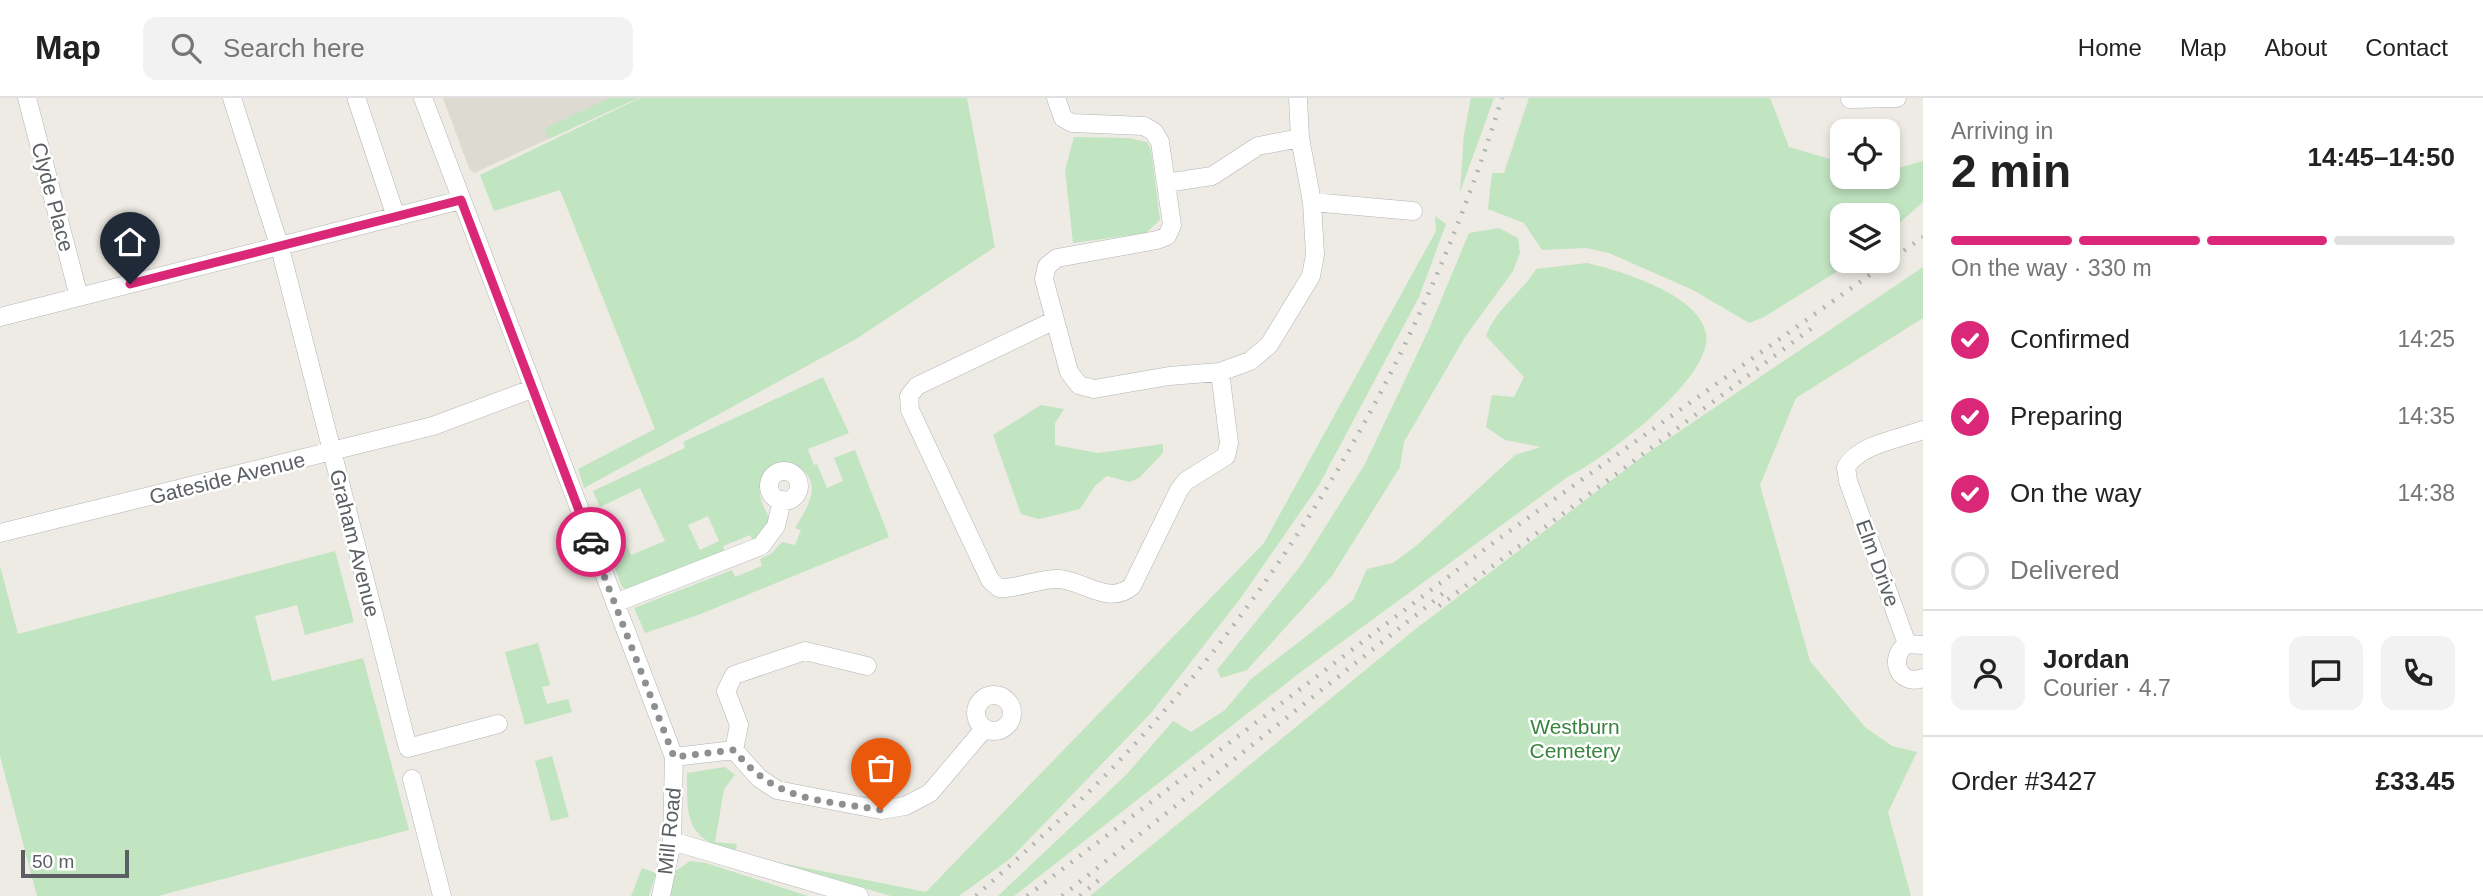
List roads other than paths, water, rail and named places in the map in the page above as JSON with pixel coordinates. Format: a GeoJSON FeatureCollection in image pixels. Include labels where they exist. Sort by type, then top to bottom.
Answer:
{"type":"FeatureCollection","features":[{"type":"Feature","properties":{"kind":"street","name":"Clyde Place"},"geometry":{"type":"LineString","coordinates":[[27,98],[79,296]]}},
{"type":"Feature","properties":{"kind":"street","name":"Graham Avenue"},"geometry":{"type":"LineString","coordinates":[[232,98],[280,247],[408,747],[498,724]]}},
{"type":"Feature","properties":{"kind":"street","name":"Mill Road"},"geometry":{"type":"LineString","coordinates":[[424,98],[532,389],[674,757],[672,841],[661,896]]}},
{"type":"Feature","properties":{"kind":"street"},"geometry":{"type":"LineString","coordinates":[[1056,98],[1063,118],[1072,123],[1144,126],[1154,132],[1160,142],[1172,225],[1167,236],[1057,258],[1047,266],[1044,279],[1069,372],[1079,385],[1094,389],[1169,376],[1220,372],[1250,361],[1269,345],[1311,275],[1315,255],[1312,202],[1300,138],[1298,98]]}},
{"type":"Feature","properties":{"kind":"street"},"geometry":{"type":"LineString","coordinates":[[1850,99],[1897,98]]}},
{"type":"Feature","properties":{"kind":"street"},"geometry":{"type":"LineString","coordinates":[[357,100],[396,217]]}},
{"type":"Feature","properties":{"kind":"street"},"geometry":{"type":"LineString","coordinates":[[1166,183],[1213,176],[1258,146],[1300,138]]}},
{"type":"Feature","properties":{"kind":"street"},"geometry":{"type":"LineString","coordinates":[[0,317],[461,200]]}},
{"type":"Feature","properties":{"kind":"street"},"geometry":{"type":"LineString","coordinates":[[1312,202],[1413,211]]}},
{"type":"Feature","properties":{"kind":"street"},"geometry":{"type":"LineString","coordinates":[[1055,320],[917,386],[909,396],[910,410],[990,580],[999,588],[1060,579],[1112,595],[1125,593],[1132,586],[1179,490],[1186,481],[1226,456],[1229,443],[1220,372]]}},
{"type":"Feature","properties":{"kind":"street","name":"Gateside Avenue"},"geometry":{"type":"LineString","coordinates":[[0,533],[433,426],[532,389]]}},
{"type":"Feature","properties":{"kind":"street","name":"Elm Drive"},"geometry":{"type":"LineString","coordinates":[[1915,645],[1848,481],[1846,467],[1852,457],[1923,430]]}},
{"type":"Feature","properties":{"kind":"street"},"geometry":{"type":"LineString","coordinates":[[615,603],[761,547],[776,526],[782,500]]}},
{"type":"Feature","properties":{"kind":"street"},"geometry":{"type":"LineString","coordinates":[[1915,645],[1897,655],[1898,671],[1910,680],[1923,678]]}},
{"type":"Feature","properties":{"kind":"street"},"geometry":{"type":"LineString","coordinates":[[734,750],[738,725],[726,691],[727,682],[734,675],[805,651],[867,666]]}},
{"type":"Feature","properties":{"kind":"street"},"geometry":{"type":"LineString","coordinates":[[734,750],[760,778],[777,790],[881,810],[905,806],[930,793],[984,729]]}},
{"type":"Feature","properties":{"kind":"street"},"geometry":{"type":"LineString","coordinates":[[674,757],[734,750]]}},
{"type":"Feature","properties":{"kind":"street"},"geometry":{"type":"LineString","coordinates":[[412,779],[442,896]]}},
{"type":"Feature","properties":{"kind":"street"},"geometry":{"type":"LineString","coordinates":[[672,841],[859,896]]}},
{"type":"Feature","properties":{"kind":"railway"},"geometry":{"type":"LineString","coordinates":[[976,896],[1076,804],[1133,746],[1195,675],[1252,600],[1305,523],[1354,442],[1398,359],[1437,274],[1472,187],[1502,98]]}},
{"type":"Feature","properties":{"kind":"railway"},"geometry":{"type":"LineString","coordinates":[[1027,896],[1497,540],[1923,237]]}},
{"type":"Feature","properties":{"kind":"railway"},"geometry":{"type":"LineString","coordinates":[[1439,606],[1812,328]]}},
{"type":"Feature","properties":{"kind":"railway"},"geometry":{"type":"LineString","coordinates":[[1062,896],[1445,592]]}},
{"type":"Feature","properties":{"kind":"railway"},"geometry":{"type":"LineString","coordinates":[[1080,896],[1101,878]]}},
{"type":"Feature","properties":{"kind":"park label","name":"Westburn Cemetery"},"geometry":{"type":"Point","coordinates":[1575,738]}}]}
